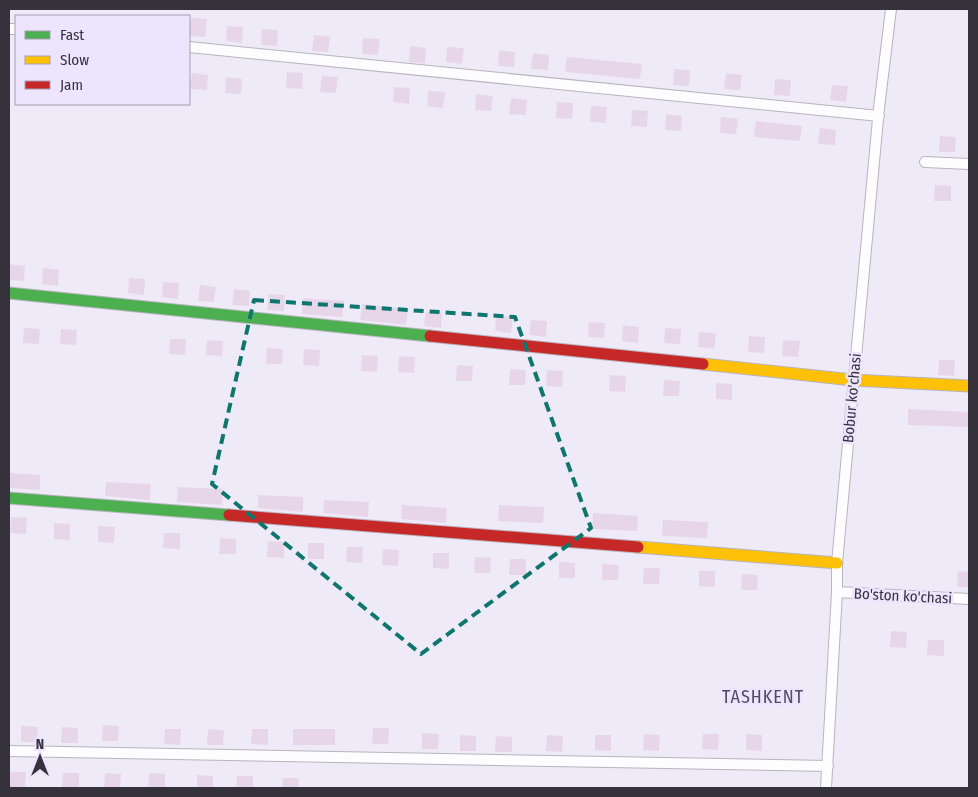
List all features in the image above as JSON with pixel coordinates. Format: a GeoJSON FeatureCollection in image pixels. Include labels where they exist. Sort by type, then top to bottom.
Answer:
{"type":"FeatureCollection","features":[{"type":"Feature","properties":{"kind":"street","name":"Bobur ko'chasi"},"geometry":{"type":"LineString","coordinates":[[826,788],[837,563],[878,116],[891,9]]}},
{"type":"Feature","properties":{"kind":"street"},"geometry":{"type":"LineString","coordinates":[[190,47],[878,116]]}},
{"type":"Feature","properties":{"kind":"street"},"geometry":{"type":"LineString","coordinates":[[924,162],[969,164]]}},
{"type":"Feature","properties":{"kind":"street"},"geometry":{"type":"LineString","coordinates":[[9,293],[853,380],[969,386]]}},
{"type":"Feature","properties":{"kind":"street"},"geometry":{"type":"LineString","coordinates":[[9,498],[837,563]]}},
{"type":"Feature","properties":{"kind":"street","name":"Bo'ston ko'chasi"},"geometry":{"type":"LineString","coordinates":[[837,592],[969,599]]}},
{"type":"Feature","properties":{"kind":"street"},"geometry":{"type":"LineString","coordinates":[[9,751],[828,766]]}},
{"type":"Feature","properties":{"kind":"highlighted area"},"geometry":{"type":"Polygon","coordinates":[[[254,300],[515,317],[591,528],[421,654],[212,484],[254,300]]]}},
{"type":"Feature","properties":{"kind":"building"},"geometry":{"type":"Polygon","coordinates":[[[191,18],[207,19],[205,37],[190,36],[191,18]]]}},
{"type":"Feature","properties":{"kind":"building"},"geometry":{"type":"Polygon","coordinates":[[[227,26],[243,27],[242,43],[226,41],[227,26]]]}},
{"type":"Feature","properties":{"kind":"building"},"geometry":{"type":"Polygon","coordinates":[[[262,29],[278,30],[277,46],[261,45],[262,29]]]}},
{"type":"Feature","properties":{"kind":"building"},"geometry":{"type":"Polygon","coordinates":[[[314,35],[330,37],[328,52],[312,51],[314,35]]]}},
{"type":"Feature","properties":{"kind":"building"},"geometry":{"type":"Polygon","coordinates":[[[363,38],[380,39],[378,55],[362,54],[363,38]]]}},
{"type":"Feature","properties":{"kind":"building"},"geometry":{"type":"Polygon","coordinates":[[[410,46],[426,48],[425,63],[409,62],[410,46]]]}},
{"type":"Feature","properties":{"kind":"building"},"geometry":{"type":"Polygon","coordinates":[[[447,47],[464,48],[462,64],[446,62],[447,47]]]}},
{"type":"Feature","properties":{"kind":"building"},"geometry":{"type":"Polygon","coordinates":[[[499,50],[515,52],[514,67],[498,66],[499,50]]]}},
{"type":"Feature","properties":{"kind":"building"},"geometry":{"type":"Polygon","coordinates":[[[533,53],[549,55],[548,70],[531,69],[533,53]]]}},
{"type":"Feature","properties":{"kind":"building"},"geometry":{"type":"Polygon","coordinates":[[[567,57],[642,64],[640,79],[565,72],[567,57]]]}},
{"type":"Feature","properties":{"kind":"building"},"geometry":{"type":"Polygon","coordinates":[[[674,69],[690,70],[689,86],[673,85],[674,69]]]}},
{"type":"Feature","properties":{"kind":"building"},"geometry":{"type":"Polygon","coordinates":[[[287,72],[303,73],[302,89],[286,88],[287,72]]]}},
{"type":"Feature","properties":{"kind":"building"},"geometry":{"type":"Polygon","coordinates":[[[192,73],[208,75],[207,90],[190,89],[192,73]]]}},
{"type":"Feature","properties":{"kind":"building"},"geometry":{"type":"Polygon","coordinates":[[[726,73],[742,75],[740,90],[724,89],[726,73]]]}},
{"type":"Feature","properties":{"kind":"building"},"geometry":{"type":"Polygon","coordinates":[[[322,76],[338,77],[336,93],[320,92],[322,76]]]}},
{"type":"Feature","properties":{"kind":"building"},"geometry":{"type":"Polygon","coordinates":[[[226,77],[242,79],[241,94],[225,93],[226,77]]]}},
{"type":"Feature","properties":{"kind":"building"},"geometry":{"type":"Polygon","coordinates":[[[775,79],[791,80],[790,96],[774,95],[775,79]]]}},
{"type":"Feature","properties":{"kind":"building"},"geometry":{"type":"Polygon","coordinates":[[[832,85],[848,86],[846,102],[830,100],[832,85]]]}},
{"type":"Feature","properties":{"kind":"building"},"geometry":{"type":"Polygon","coordinates":[[[394,87],[410,88],[409,104],[393,102],[394,87]]]}},
{"type":"Feature","properties":{"kind":"building"},"geometry":{"type":"Polygon","coordinates":[[[428,91],[445,92],[443,108],[427,106],[428,91]]]}},
{"type":"Feature","properties":{"kind":"building"},"geometry":{"type":"Polygon","coordinates":[[[476,94],[493,96],[491,111],[475,110],[476,94]]]}},
{"type":"Feature","properties":{"kind":"building"},"geometry":{"type":"Polygon","coordinates":[[[511,98],[527,100],[526,115],[509,114],[511,98]]]}},
{"type":"Feature","properties":{"kind":"building"},"geometry":{"type":"Polygon","coordinates":[[[557,102],[573,103],[572,119],[556,118],[557,102]]]}},
{"type":"Feature","properties":{"kind":"building"},"geometry":{"type":"Polygon","coordinates":[[[591,106],[607,107],[606,123],[590,122],[591,106]]]}},
{"type":"Feature","properties":{"kind":"building"},"geometry":{"type":"Polygon","coordinates":[[[632,110],[648,111],[647,127],[631,126],[632,110]]]}},
{"type":"Feature","properties":{"kind":"building"},"geometry":{"type":"Polygon","coordinates":[[[666,114],[682,116],[681,131],[665,130],[666,114]]]}},
{"type":"Feature","properties":{"kind":"building"},"geometry":{"type":"Polygon","coordinates":[[[721,117],[738,119],[736,134],[720,133],[721,117]]]}},
{"type":"Feature","properties":{"kind":"building"},"geometry":{"type":"Polygon","coordinates":[[[756,121],[802,126],[800,141],[754,137],[756,121]]]}},
{"type":"Feature","properties":{"kind":"building"},"geometry":{"type":"Polygon","coordinates":[[[820,128],[836,130],[835,145],[818,144],[820,128]]]}},
{"type":"Feature","properties":{"kind":"building"},"geometry":{"type":"Polygon","coordinates":[[[940,136],[956,137],[955,152],[939,152],[940,136]]]}},
{"type":"Feature","properties":{"kind":"building"},"geometry":{"type":"Polygon","coordinates":[[[935,185],[951,186],[951,201],[934,201],[935,185]]]}},
{"type":"Feature","properties":{"kind":"building"},"geometry":{"type":"Polygon","coordinates":[[[9,264],[25,266],[24,281],[9,280],[9,264]]]}},
{"type":"Feature","properties":{"kind":"building"},"geometry":{"type":"Polygon","coordinates":[[[43,268],[59,270],[58,286],[42,284],[43,268]]]}},
{"type":"Feature","properties":{"kind":"building"},"geometry":{"type":"Polygon","coordinates":[[[129,278],[145,279],[144,295],[128,293],[129,278]]]}},
{"type":"Feature","properties":{"kind":"building"},"geometry":{"type":"Polygon","coordinates":[[[163,282],[179,283],[178,299],[162,297],[163,282]]]}},
{"type":"Feature","properties":{"kind":"building"},"geometry":{"type":"Polygon","coordinates":[[[200,285],[216,287],[214,302],[198,301],[200,285]]]}},
{"type":"Feature","properties":{"kind":"building"},"geometry":{"type":"Polygon","coordinates":[[[234,289],[250,291],[249,306],[232,305],[234,289]]]}},
{"type":"Feature","properties":{"kind":"building"},"geometry":{"type":"Polygon","coordinates":[[[269,294],[285,295],[284,311],[267,310],[269,294]]]}},
{"type":"Feature","properties":{"kind":"building"},"geometry":{"type":"Polygon","coordinates":[[[303,298],[344,301],[342,317],[302,314],[303,298]]]}},
{"type":"Feature","properties":{"kind":"building"},"geometry":{"type":"Polygon","coordinates":[[[362,304],[408,309],[406,325],[360,320],[362,304]]]}},
{"type":"Feature","properties":{"kind":"building"},"geometry":{"type":"Polygon","coordinates":[[[426,312],[442,313],[441,328],[424,326],[426,312]]]}},
{"type":"Feature","properties":{"kind":"building"},"geometry":{"type":"Polygon","coordinates":[[[496,316],[513,317],[511,333],[495,331],[496,316]]]}},
{"type":"Feature","properties":{"kind":"building"},"geometry":{"type":"Polygon","coordinates":[[[531,320],[547,321],[546,337],[529,335],[531,320]]]}},
{"type":"Feature","properties":{"kind":"building"},"geometry":{"type":"Polygon","coordinates":[[[589,322],[605,323],[604,338],[588,337],[589,322]]]}},
{"type":"Feature","properties":{"kind":"building"},"geometry":{"type":"Polygon","coordinates":[[[623,325],[639,327],[638,343],[622,341],[623,325]]]}},
{"type":"Feature","properties":{"kind":"building"},"geometry":{"type":"Polygon","coordinates":[[[24,328],[40,329],[39,344],[23,343],[24,328]]]}},
{"type":"Feature","properties":{"kind":"building"},"geometry":{"type":"Polygon","coordinates":[[[665,328],[681,329],[680,344],[664,343],[665,328]]]}},
{"type":"Feature","properties":{"kind":"building"},"geometry":{"type":"Polygon","coordinates":[[[61,329],[77,330],[76,345],[60,344],[61,329]]]}},
{"type":"Feature","properties":{"kind":"building"},"geometry":{"type":"Polygon","coordinates":[[[699,332],[716,333],[714,349],[698,347],[699,332]]]}},
{"type":"Feature","properties":{"kind":"building"},"geometry":{"type":"Polygon","coordinates":[[[749,336],[765,337],[764,353],[748,352],[749,336]]]}},
{"type":"Feature","properties":{"kind":"building"},"geometry":{"type":"Polygon","coordinates":[[[170,339],[186,339],[185,355],[169,354],[170,339]]]}},
{"type":"Feature","properties":{"kind":"building"},"geometry":{"type":"Polygon","coordinates":[[[207,340],[223,341],[222,356],[206,355],[207,340]]]}},
{"type":"Feature","properties":{"kind":"building"},"geometry":{"type":"Polygon","coordinates":[[[783,340],[800,341],[798,357],[782,356],[783,340]]]}},
{"type":"Feature","properties":{"kind":"building"},"geometry":{"type":"Polygon","coordinates":[[[267,348],[283,349],[282,364],[266,364],[267,348]]]}},
{"type":"Feature","properties":{"kind":"building"},"geometry":{"type":"Polygon","coordinates":[[[304,349],[320,350],[319,366],[303,365],[304,349]]]}},
{"type":"Feature","properties":{"kind":"building"},"geometry":{"type":"Polygon","coordinates":[[[362,355],[378,356],[377,372],[361,371],[362,355]]]}},
{"type":"Feature","properties":{"kind":"building"},"geometry":{"type":"Polygon","coordinates":[[[399,356],[415,357],[414,373],[398,372],[399,356]]]}},
{"type":"Feature","properties":{"kind":"building"},"geometry":{"type":"Polygon","coordinates":[[[939,360],[955,360],[954,376],[938,375],[939,360]]]}},
{"type":"Feature","properties":{"kind":"building"},"geometry":{"type":"Polygon","coordinates":[[[457,365],[473,366],[472,381],[456,381],[457,365]]]}},
{"type":"Feature","properties":{"kind":"building"},"geometry":{"type":"Polygon","coordinates":[[[510,369],[526,370],[525,385],[509,385],[510,369]]]}},
{"type":"Feature","properties":{"kind":"building"},"geometry":{"type":"Polygon","coordinates":[[[547,370],[563,371],[562,387],[546,386],[547,370]]]}},
{"type":"Feature","properties":{"kind":"building"},"geometry":{"type":"Polygon","coordinates":[[[610,375],[626,376],[625,392],[609,391],[610,375]]]}},
{"type":"Feature","properties":{"kind":"building"},"geometry":{"type":"Polygon","coordinates":[[[664,380],[680,381],[679,396],[663,396],[664,380]]]}},
{"type":"Feature","properties":{"kind":"building"},"geometry":{"type":"Polygon","coordinates":[[[716,383],[732,384],[732,400],[716,399],[716,383]]]}},
{"type":"Feature","properties":{"kind":"building"},"geometry":{"type":"Polygon","coordinates":[[[908,409],[969,412],[969,427],[908,425],[908,409]]]}},
{"type":"Feature","properties":{"kind":"building"},"geometry":{"type":"Polygon","coordinates":[[[9,473],[40,475],[40,490],[9,488],[9,473]]]}},
{"type":"Feature","properties":{"kind":"building"},"geometry":{"type":"Polygon","coordinates":[[[106,482],[151,484],[150,500],[105,496],[106,482]]]}},
{"type":"Feature","properties":{"kind":"building"},"geometry":{"type":"Polygon","coordinates":[[[178,487],[223,489],[222,505],[177,502],[178,487]]]}},
{"type":"Feature","properties":{"kind":"building"},"geometry":{"type":"Polygon","coordinates":[[[258,495],[303,497],[303,512],[258,508],[258,495]]]}},
{"type":"Feature","properties":{"kind":"building"},"geometry":{"type":"Polygon","coordinates":[[[324,500],[369,502],[368,517],[323,513],[324,500]]]}},
{"type":"Feature","properties":{"kind":"building"},"geometry":{"type":"Polygon","coordinates":[[[402,505],[447,508],[446,523],[401,519],[402,505]]]}},
{"type":"Feature","properties":{"kind":"building"},"geometry":{"type":"Polygon","coordinates":[[[499,505],[544,507],[543,523],[498,521],[499,505]]]}},
{"type":"Feature","properties":{"kind":"building"},"geometry":{"type":"Polygon","coordinates":[[[593,513],[638,516],[637,531],[592,529],[593,513]]]}},
{"type":"Feature","properties":{"kind":"building"},"geometry":{"type":"Polygon","coordinates":[[[11,517],[27,518],[26,534],[10,533],[11,517]]]}},
{"type":"Feature","properties":{"kind":"building"},"geometry":{"type":"Polygon","coordinates":[[[663,520],[708,522],[707,538],[662,536],[663,520]]]}},
{"type":"Feature","properties":{"kind":"building"},"geometry":{"type":"Polygon","coordinates":[[[54,523],[70,524],[70,540],[54,539],[54,523]]]}},
{"type":"Feature","properties":{"kind":"building"},"geometry":{"type":"Polygon","coordinates":[[[98,526],[115,527],[114,543],[98,542],[98,526]]]}},
{"type":"Feature","properties":{"kind":"building"},"geometry":{"type":"Polygon","coordinates":[[[164,533],[180,533],[180,549],[163,548],[164,533]]]}},
{"type":"Feature","properties":{"kind":"building"},"geometry":{"type":"Polygon","coordinates":[[[220,538],[236,539],[236,554],[219,554],[220,538]]]}},
{"type":"Feature","properties":{"kind":"building"},"geometry":{"type":"Polygon","coordinates":[[[268,541],[284,542],[284,558],[267,557],[268,541]]]}},
{"type":"Feature","properties":{"kind":"building"},"geometry":{"type":"Polygon","coordinates":[[[308,543],[324,543],[324,559],[308,559],[308,543]]]}},
{"type":"Feature","properties":{"kind":"building"},"geometry":{"type":"Polygon","coordinates":[[[347,547],[363,547],[362,563],[346,562],[347,547]]]}},
{"type":"Feature","properties":{"kind":"building"},"geometry":{"type":"Polygon","coordinates":[[[383,549],[399,550],[398,566],[382,565],[383,549]]]}},
{"type":"Feature","properties":{"kind":"building"},"geometry":{"type":"Polygon","coordinates":[[[433,553],[449,553],[449,569],[433,568],[433,553]]]}},
{"type":"Feature","properties":{"kind":"building"},"geometry":{"type":"Polygon","coordinates":[[[475,557],[491,558],[490,573],[474,573],[475,557]]]}},
{"type":"Feature","properties":{"kind":"building"},"geometry":{"type":"Polygon","coordinates":[[[510,559],[526,559],[526,575],[509,575],[510,559]]]}},
{"type":"Feature","properties":{"kind":"building"},"geometry":{"type":"Polygon","coordinates":[[[559,562],[575,563],[575,578],[559,578],[559,562]]]}},
{"type":"Feature","properties":{"kind":"building"},"geometry":{"type":"Polygon","coordinates":[[[602,564],[619,565],[618,580],[602,580],[602,564]]]}},
{"type":"Feature","properties":{"kind":"building"},"geometry":{"type":"Polygon","coordinates":[[[644,568],[660,568],[659,584],[643,584],[644,568]]]}},
{"type":"Feature","properties":{"kind":"building"},"geometry":{"type":"Polygon","coordinates":[[[699,571],[715,571],[715,587],[699,586],[699,571]]]}},
{"type":"Feature","properties":{"kind":"building"},"geometry":{"type":"Polygon","coordinates":[[[958,571],[969,572],[969,587],[957,587],[958,571]]]}},
{"type":"Feature","properties":{"kind":"building"},"geometry":{"type":"Polygon","coordinates":[[[742,574],[758,575],[757,590],[741,590],[742,574]]]}},
{"type":"Feature","properties":{"kind":"building"},"geometry":{"type":"Polygon","coordinates":[[[891,631],[907,632],[906,648],[890,647],[891,631]]]}},
{"type":"Feature","properties":{"kind":"building"},"geometry":{"type":"Polygon","coordinates":[[[928,640],[944,640],[944,656],[927,655],[928,640]]]}},
{"type":"Feature","properties":{"kind":"building"},"geometry":{"type":"Polygon","coordinates":[[[103,725],[119,726],[118,741],[102,741],[103,725]]]}},
{"type":"Feature","properties":{"kind":"building"},"geometry":{"type":"Polygon","coordinates":[[[21,726],[38,727],[37,742],[21,742],[21,726]]]}},
{"type":"Feature","properties":{"kind":"building"},"geometry":{"type":"Polygon","coordinates":[[[62,727],[78,728],[78,743],[61,743],[62,727]]]}},
{"type":"Feature","properties":{"kind":"building"},"geometry":{"type":"Polygon","coordinates":[[[373,728],[389,728],[388,744],[372,744],[373,728]]]}},
{"type":"Feature","properties":{"kind":"building"},"geometry":{"type":"Polygon","coordinates":[[[165,729],[181,729],[180,745],[164,744],[165,729]]]}},
{"type":"Feature","properties":{"kind":"building"},"geometry":{"type":"Polygon","coordinates":[[[208,729],[224,730],[223,745],[207,745],[208,729]]]}},
{"type":"Feature","properties":{"kind":"building"},"geometry":{"type":"Polygon","coordinates":[[[252,729],[268,729],[268,745],[251,744],[252,729]]]}},
{"type":"Feature","properties":{"kind":"building"},"geometry":{"type":"Polygon","coordinates":[[[293,729],[335,729],[335,745],[293,745],[293,729]]]}},
{"type":"Feature","properties":{"kind":"building"},"geometry":{"type":"Polygon","coordinates":[[[422,733],[439,734],[438,749],[422,749],[422,733]]]}},
{"type":"Feature","properties":{"kind":"building"},"geometry":{"type":"Polygon","coordinates":[[[644,734],[660,735],[659,751],[643,750],[644,734]]]}},
{"type":"Feature","properties":{"kind":"building"},"geometry":{"type":"Polygon","coordinates":[[[703,734],[719,734],[718,750],[702,749],[703,734]]]}},
{"type":"Feature","properties":{"kind":"building"},"geometry":{"type":"Polygon","coordinates":[[[746,734],[762,735],[762,751],[746,750],[746,734]]]}},
{"type":"Feature","properties":{"kind":"building"},"geometry":{"type":"Polygon","coordinates":[[[460,735],[476,736],[476,751],[460,751],[460,735]]]}},
{"type":"Feature","properties":{"kind":"building"},"geometry":{"type":"Polygon","coordinates":[[[547,735],[563,736],[562,752],[546,751],[547,735]]]}},
{"type":"Feature","properties":{"kind":"building"},"geometry":{"type":"Polygon","coordinates":[[[595,735],[611,735],[611,751],[595,750],[595,735]]]}},
{"type":"Feature","properties":{"kind":"building"},"geometry":{"type":"Polygon","coordinates":[[[496,736],[512,737],[512,752],[495,752],[496,736]]]}},
{"type":"Feature","properties":{"kind":"building"},"geometry":{"type":"Polygon","coordinates":[[[9,772],[26,772],[25,788],[9,787],[9,772]]]}},
{"type":"Feature","properties":{"kind":"building"},"geometry":{"type":"Polygon","coordinates":[[[63,773],[79,773],[79,788],[62,788],[63,773]]]}},
{"type":"Feature","properties":{"kind":"building"},"geometry":{"type":"Polygon","coordinates":[[[105,773],[121,774],[120,788],[104,788],[105,773]]]}},
{"type":"Feature","properties":{"kind":"building"},"geometry":{"type":"Polygon","coordinates":[[[149,773],[165,774],[165,788],[148,788],[149,773]]]}},
{"type":"Feature","properties":{"kind":"building"},"geometry":{"type":"Polygon","coordinates":[[[197,775],[213,776],[213,788],[197,788],[197,775]]]}},
{"type":"Feature","properties":{"kind":"building"},"geometry":{"type":"Polygon","coordinates":[[[237,776],[253,776],[253,788],[236,788],[237,776]]]}},
{"type":"Feature","properties":{"kind":"building"},"geometry":{"type":"Polygon","coordinates":[[[283,778],[299,778],[298,788],[282,788],[283,778]]]}},
{"type":"Feature","properties":{"kind":"traffic: fast"},"geometry":{"type":"LineString","coordinates":[[9,293],[430,336]]}},
{"type":"Feature","properties":{"kind":"traffic: fast"},"geometry":{"type":"LineString","coordinates":[[9,498],[229,515]]}},
{"type":"Feature","properties":{"kind":"traffic: slow"},"geometry":{"type":"LineString","coordinates":[[703,364],[853,380],[969,386]]}},
{"type":"Feature","properties":{"kind":"traffic: slow"},"geometry":{"type":"LineString","coordinates":[[638,547],[837,563]]}},
{"type":"Feature","properties":{"kind":"traffic: jam"},"geometry":{"type":"LineString","coordinates":[[430,336],[703,364]]}},
{"type":"Feature","properties":{"kind":"traffic: jam"},"geometry":{"type":"LineString","coordinates":[[229,515],[638,547]]}},
{"type":"Feature","properties":{"kind":"district","name":"TASHKENT"},"geometry":{"type":"Point","coordinates":[763,697]}}]}
